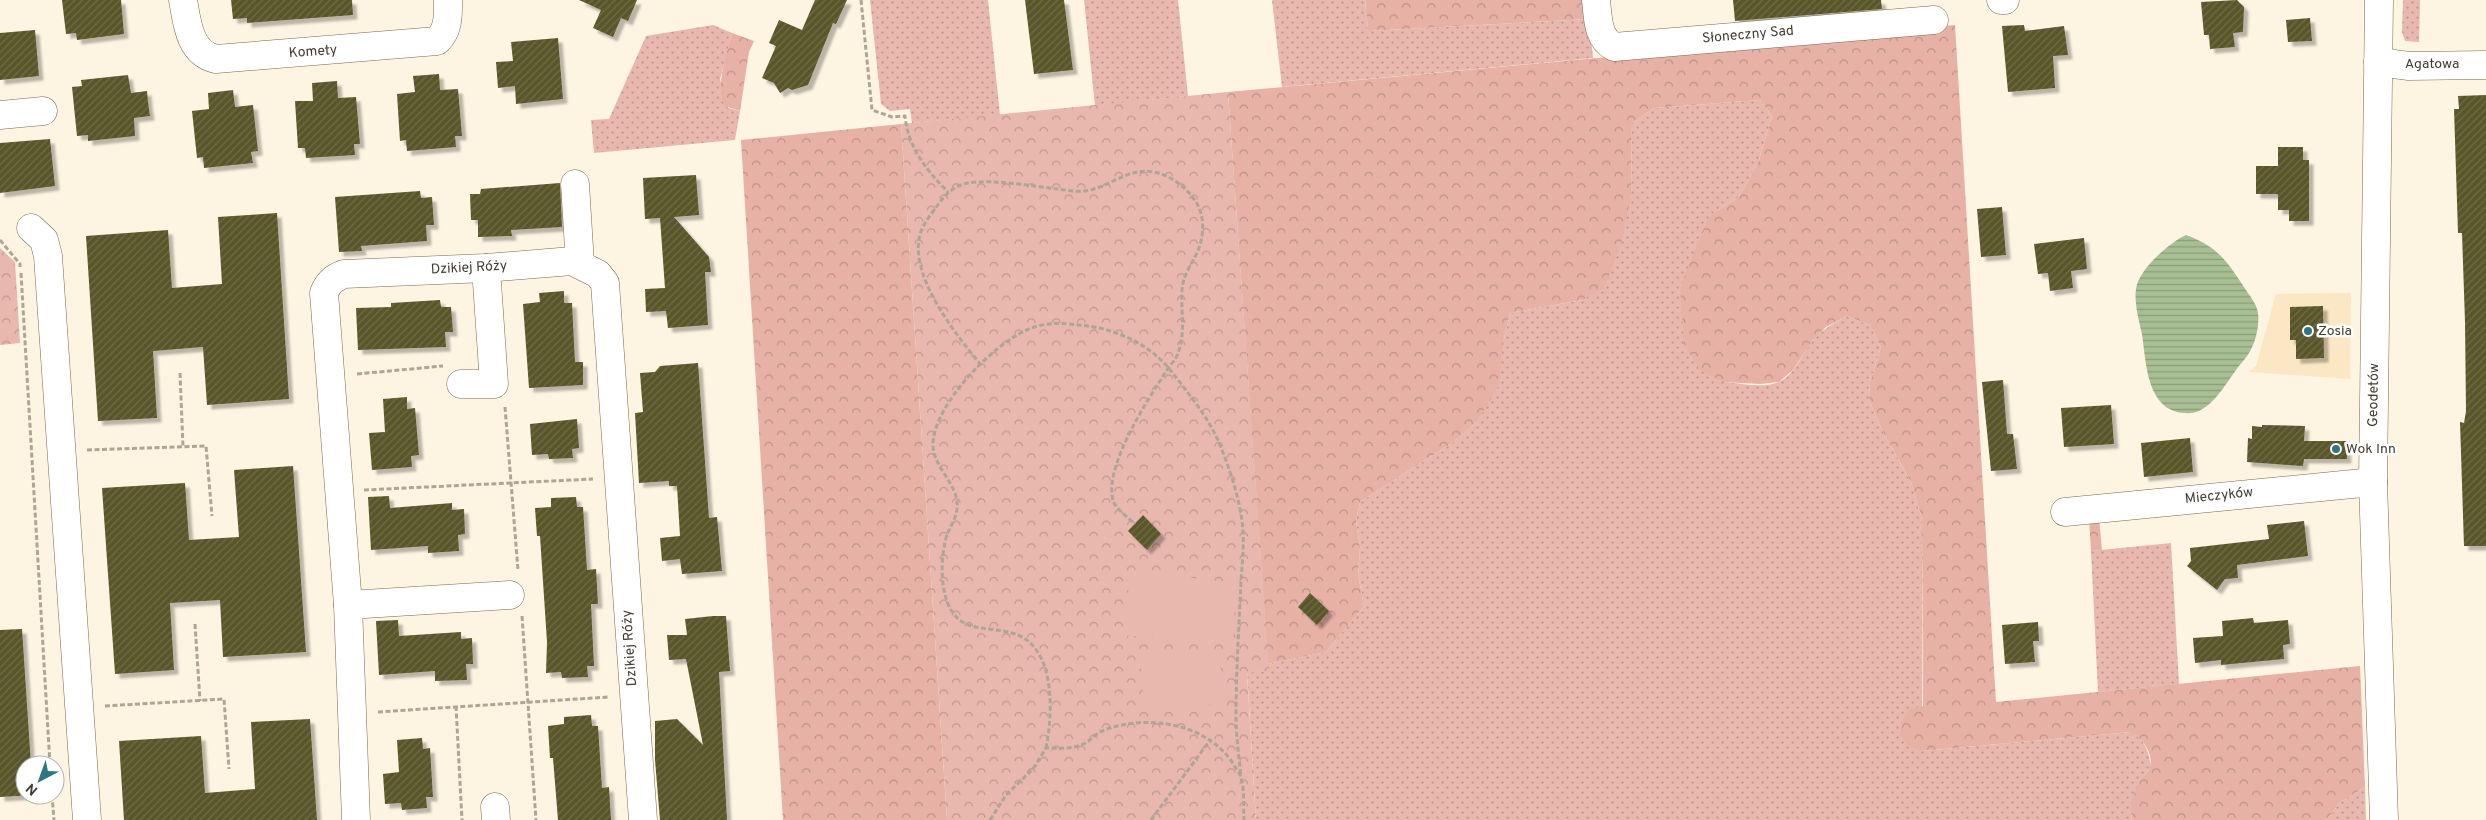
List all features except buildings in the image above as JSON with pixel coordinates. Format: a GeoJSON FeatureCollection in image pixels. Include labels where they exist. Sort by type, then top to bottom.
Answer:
{"type":"FeatureCollection","features":[{"type":"Feature","properties":{"kind":"street","name":"Komety"},"geometry":{"type":"LineString","coordinates":[[183,0],[191,38],[201,51],[216,58],[437,41],[446,29],[448,0]]}},
{"type":"Feature","properties":{"kind":"street","name":"Słoneczny Sad"},"geometry":{"type":"LineString","coordinates":[[1596,0],[1600,30],[1608,44],[1614,47],[1934,20]]}},
{"type":"Feature","properties":{"kind":"street","name":"Geodetów"},"geometry":{"type":"LineString","coordinates":[[2379,0],[2374,482],[2384,820]]}},
{"type":"Feature","properties":{"kind":"street","name":"Agatowa"},"geometry":{"type":"LineString","coordinates":[[2378,62],[2408,66],[2486,65]]}},
{"type":"Feature","properties":{"kind":"street"},"geometry":{"type":"LineString","coordinates":[[0,115],[43,111]]}},
{"type":"Feature","properties":{"kind":"street"},"geometry":{"type":"LineString","coordinates":[[575,184],[580,264]]}},
{"type":"Feature","properties":{"kind":"street"},"geometry":{"type":"LineString","coordinates":[[31,228],[44,240],[48,256],[88,820]]}},
{"type":"Feature","properties":{"kind":"street","name":"Dzikiej Róży"},"geometry":{"type":"LineString","coordinates":[[356,820],[348,605],[323,301],[328,284],[344,274],[486,268],[572,261],[598,274],[605,283],[643,820]]}},
{"type":"Feature","properties":{"kind":"street"},"geometry":{"type":"LineString","coordinates":[[453,375],[494,384],[486,268]]}},
{"type":"Feature","properties":{"kind":"street","name":"Mieczyków"},"geometry":{"type":"LineString","coordinates":[[2064,512],[2374,482]]}},
{"type":"Feature","properties":{"kind":"street"},"geometry":{"type":"LineString","coordinates":[[348,605],[510,595]]}},
{"type":"Feature","properties":{"kind":"path"},"geometry":{"type":"LineString","coordinates":[[861,0],[872,110],[892,117],[905,116],[917,154],[928,172],[948,192]]}},
{"type":"Feature","properties":{"kind":"path"},"geometry":{"type":"LineString","coordinates":[[981,365],[950,328],[937,306],[921,265],[918,251],[919,237],[929,216],[948,192],[968,183],[1006,184],[1084,191],[1119,176],[1151,172],[1170,176],[1196,202],[1204,222],[1197,254],[1183,283],[1181,343],[1178,354],[1168,367],[1128,436],[1116,464],[1110,488],[1115,506],[1135,524]]}},
{"type":"Feature","properties":{"kind":"path"},"geometry":{"type":"LineString","coordinates":[[0,240],[20,264],[49,755]]}},
{"type":"Feature","properties":{"kind":"path"},"geometry":{"type":"LineString","coordinates":[[990,820],[1006,795],[1033,769],[1046,748],[1050,727],[1048,679],[1042,659],[1028,640],[1014,633],[967,626],[949,605],[942,579],[947,535],[955,521],[957,501],[935,457],[934,436],[939,418],[954,393],[981,365],[1010,339],[1031,328],[1056,323],[1082,325],[1131,337],[1168,367],[1199,408],[1220,443],[1236,491],[1242,523],[1236,719],[1244,820]]}},
{"type":"Feature","properties":{"kind":"path"},"geometry":{"type":"LineString","coordinates":[[180,373],[183,447]]}},
{"type":"Feature","properties":{"kind":"path"},"geometry":{"type":"LineString","coordinates":[[329,376],[453,375]]}},
{"type":"Feature","properties":{"kind":"path"},"geometry":{"type":"LineString","coordinates":[[62,450],[206,446],[212,516]]}},
{"type":"Feature","properties":{"kind":"path"},"geometry":{"type":"LineString","coordinates":[[339,491],[619,478]]}},
{"type":"Feature","properties":{"kind":"path"},"geometry":{"type":"LineString","coordinates":[[195,624],[200,701]]}},
{"type":"Feature","properties":{"kind":"path"},"geometry":{"type":"LineString","coordinates":[[353,714],[634,695]]}},
{"type":"Feature","properties":{"kind":"path"},"geometry":{"type":"LineString","coordinates":[[79,707],[224,700],[229,769]]}},
{"type":"Feature","properties":{"kind":"path"},"geometry":{"type":"LineString","coordinates":[[456,706],[462,820]]}},
{"type":"Feature","properties":{"kind":"path"},"geometry":{"type":"LineString","coordinates":[[1046,748],[1070,749],[1086,743],[1102,731],[1145,723],[1164,724],[1193,731],[1211,739],[1228,756],[1241,777]]}},
{"type":"Feature","properties":{"kind":"path"},"geometry":{"type":"LineString","coordinates":[[1152,820],[1211,739]]}},
{"type":"Feature","properties":{"kind":"path"},"geometry":{"type":"LineString","coordinates":[[53,805],[54,820]]}},
{"type":"Feature","properties":{"kind":"shaded area"},"geometry":{"type":"Polygon","coordinates":[[[2186,235],[2206,244],[2226,262],[2254,303],[2258,319],[2256,338],[2248,355],[2223,389],[2210,403],[2196,412],[2189,413],[2177,412],[2167,407],[2153,391],[2149,380],[2136,306],[2138,282],[2148,265],[2164,250],[2186,235]]]}},
{"type":"Feature","properties":{"kind":"shaded area"},"geometry":{"type":"Polygon","coordinates":[[[2351,293],[2350,379],[2249,372],[2256,366],[2276,294],[2351,293]]]}},
{"type":"Feature","properties":{"kind":"green space"},"geometry":{"type":"Polygon","coordinates":[[[870,0],[988,0],[1000,115],[912,123],[910,109],[890,111],[881,104],[870,0]]]}},
{"type":"Feature","properties":{"kind":"green space"},"geometry":{"type":"Polygon","coordinates":[[[1084,0],[1178,0],[1188,96],[1095,106],[1084,0]]]}},
{"type":"Feature","properties":{"kind":"green space"},"geometry":{"type":"Polygon","coordinates":[[[1272,0],[1365,0],[1368,31],[1589,19],[1593,58],[1282,87],[1272,0]]]}},
{"type":"Feature","properties":{"kind":"green space"},"geometry":{"type":"Polygon","coordinates":[[[1365,0],[1587,0],[1589,19],[1368,31],[1365,0]]]}},
{"type":"Feature","properties":{"kind":"green space"},"geometry":{"type":"Polygon","coordinates":[[[2403,0],[2420,0],[2419,42],[2405,41],[2402,32],[2403,0]]]}},
{"type":"Feature","properties":{"kind":"green space"},"geometry":{"type":"Polygon","coordinates":[[[713,25],[732,33],[720,79],[728,108],[740,111],[735,140],[594,153],[591,120],[609,119],[646,36],[713,25]]]}},
{"type":"Feature","properties":{"kind":"green space"},"geometry":{"type":"Polygon","coordinates":[[[1955,25],[1996,702],[2360,666],[2365,787],[2340,802],[2327,820],[2132,820],[2131,804],[2134,794],[2150,767],[2151,761],[2146,746],[2131,732],[1922,751],[1908,745],[1900,735],[1902,721],[1910,709],[1923,706],[1922,519],[1911,482],[1882,430],[1869,400],[1870,382],[1881,347],[1870,325],[1847,316],[1826,327],[1812,341],[1793,370],[1779,382],[1760,384],[1724,382],[1701,371],[1684,345],[1680,287],[1709,216],[1739,197],[1759,160],[1772,116],[1760,100],[1654,108],[1632,123],[1631,196],[1621,244],[1604,288],[1582,300],[1510,313],[1503,343],[1499,385],[1477,422],[1452,443],[1360,502],[1356,520],[1360,548],[1358,574],[1364,606],[1326,652],[1268,664],[1228,92],[1955,25]]]}},
{"type":"Feature","properties":{"kind":"green space"},"geometry":{"type":"Polygon","coordinates":[[[732,33],[754,41],[749,52],[740,111],[724,106],[722,97],[721,78],[732,33]]]}},
{"type":"Feature","properties":{"kind":"green space"},"geometry":{"type":"Polygon","coordinates":[[[1228,92],[1269,671],[1247,673],[1256,820],[947,820],[901,124],[1228,92]]]}},
{"type":"Feature","properties":{"kind":"green space"},"geometry":{"type":"Polygon","coordinates":[[[1760,100],[1772,116],[1759,160],[1739,197],[1709,216],[1724,382],[1766,385],[1779,382],[1790,374],[1813,340],[1833,324],[1847,316],[1870,325],[1881,347],[1870,382],[1869,400],[1882,430],[1911,482],[1922,519],[1922,751],[2131,732],[2140,738],[2145,746],[2151,766],[2133,799],[2132,820],[1256,820],[1247,672],[1268,671],[1268,664],[1326,652],[1364,606],[1358,574],[1360,548],[1356,520],[1360,502],[1452,443],[1477,422],[1503,343],[1510,313],[1582,300],[1631,196],[1632,123],[1654,108],[1760,100]]]}},
{"type":"Feature","properties":{"kind":"green space"},"geometry":{"type":"Polygon","coordinates":[[[901,124],[947,820],[783,820],[741,140],[901,124]]]}},
{"type":"Feature","properties":{"kind":"green space"},"geometry":{"type":"Polygon","coordinates":[[[0,248],[15,262],[20,343],[0,345],[0,248]]]}},
{"type":"Feature","properties":{"kind":"green space"},"geometry":{"type":"Polygon","coordinates":[[[2099,518],[2102,550],[2091,551],[2089,519],[2099,518]]]}},
{"type":"Feature","properties":{"kind":"green space"},"geometry":{"type":"Polygon","coordinates":[[[2171,543],[2179,684],[2098,692],[2091,551],[2171,543]]]}},
{"type":"Feature","properties":{"kind":"green space"},"geometry":{"type":"Polygon","coordinates":[[[1131,571],[1236,583],[1233,644],[1122,635],[1131,571]]]}},
{"type":"Feature","properties":{"kind":"green space"},"geometry":{"type":"Polygon","coordinates":[[[1219,652],[1224,703],[1144,712],[1140,654],[1219,652]]]}},
{"type":"Feature","properties":{"kind":"green space"},"geometry":{"type":"Polygon","coordinates":[[[2365,787],[2366,820],[2327,820],[2340,802],[2365,787]]]}},
{"type":"Feature","properties":{"kind":"place","name":"Zosia"},"geometry":{"type":"Point","coordinates":[2308,331]}},
{"type":"Feature","properties":{"kind":"place","name":"Wok Inn"},"geometry":{"type":"Point","coordinates":[2336,449]}}]}
